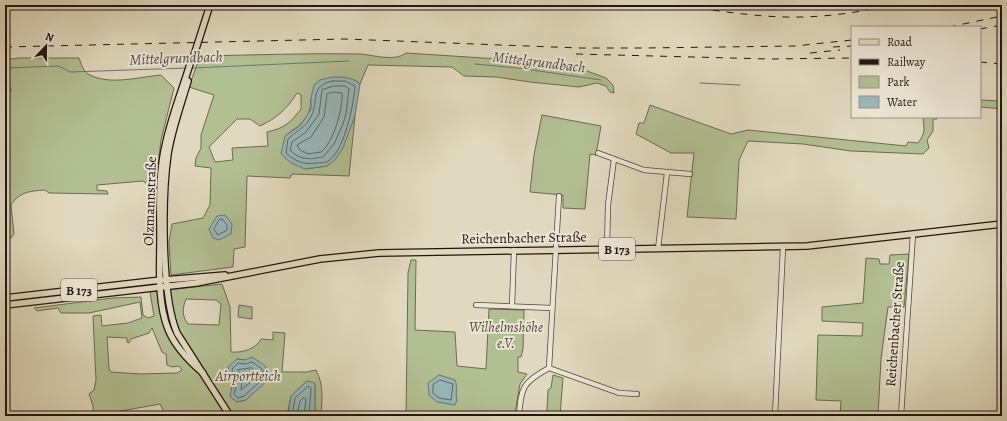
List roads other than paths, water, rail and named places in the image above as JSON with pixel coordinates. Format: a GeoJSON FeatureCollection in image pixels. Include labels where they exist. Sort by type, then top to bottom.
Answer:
{"type":"FeatureCollection","features":[{"type":"Feature","properties":{"kind":"main road","name":"Olzmannstraße"},"geometry":{"type":"LineString","coordinates":[[210,5],[169,131],[163,160],[160,196],[164,283],[163,312],[171,337],[190,362],[203,373],[230,416]]}},
{"type":"Feature","properties":{"kind":"main road","name":"Reichenbacher Straße"},"geometry":{"type":"LineString","coordinates":[[5,298],[211,280],[361,254],[514,250],[783,247],[1002,224]]}},
{"type":"Feature","properties":{"kind":"main road","name":"Reichenbacher Straße"},"geometry":{"type":"LineString","coordinates":[[5,305],[164,283]]}},
{"type":"Feature","properties":{"kind":"street"},"geometry":{"type":"LineString","coordinates":[[598,153],[644,170],[690,174]]}},
{"type":"Feature","properties":{"kind":"street"},"geometry":{"type":"LineString","coordinates":[[608,249],[608,205],[614,159]]}},
{"type":"Feature","properties":{"kind":"street"},"geometry":{"type":"LineString","coordinates":[[658,249],[667,173]]}},
{"type":"Feature","properties":{"kind":"street"},"geometry":{"type":"LineString","coordinates":[[549,368],[559,196]]}},
{"type":"Feature","properties":{"kind":"street","name":"Reichenbacher Straße"},"geometry":{"type":"LineString","coordinates":[[901,416],[913,234]]}},
{"type":"Feature","properties":{"kind":"street"},"geometry":{"type":"LineString","coordinates":[[775,416],[783,247]]}},
{"type":"Feature","properties":{"kind":"street"},"geometry":{"type":"LineString","coordinates":[[512,306],[514,250]]}},
{"type":"Feature","properties":{"kind":"street"},"geometry":{"type":"LineString","coordinates":[[476,305],[552,308]]}},
{"type":"Feature","properties":{"kind":"street"},"geometry":{"type":"LineString","coordinates":[[519,416],[523,386],[528,380],[549,368],[619,392],[637,394]]}},
{"type":"Feature","properties":{"kind":"water"},"geometry":{"type":"Polygon","coordinates":[[[333,77],[344,77],[360,84],[355,116],[343,148],[335,160],[327,166],[305,169],[291,163],[281,154],[285,136],[300,126],[311,109],[311,98],[314,85],[320,80],[333,77]]]}},
{"type":"Feature","properties":{"kind":"water"},"geometry":{"type":"Polygon","coordinates":[[[225,215],[232,224],[231,234],[219,240],[213,238],[209,229],[217,216],[225,215]]]}},
{"type":"Feature","properties":{"kind":"water","name":"Airportteich"},"geometry":{"type":"Polygon","coordinates":[[[252,357],[264,365],[270,373],[270,378],[246,400],[237,402],[230,397],[233,381],[229,375],[228,367],[237,359],[245,360],[252,357]]]}},
{"type":"Feature","properties":{"kind":"water"},"geometry":{"type":"Polygon","coordinates":[[[439,375],[455,380],[457,400],[455,405],[437,402],[429,395],[428,383],[439,375]]]}},
{"type":"Feature","properties":{"kind":"water"},"geometry":{"type":"Polygon","coordinates":[[[307,381],[315,383],[315,413],[312,416],[288,416],[291,396],[307,381]]]}},
{"type":"Feature","properties":{"kind":"waterway","name":"Mittelgrundbach"},"geometry":{"type":"LineString","coordinates":[[192,68],[349,61]]}},
{"type":"Feature","properties":{"kind":"waterway","name":"Mittelgrundbach"},"geometry":{"type":"LineString","coordinates":[[475,64],[518,68],[601,80]]}},
{"type":"Feature","properties":{"kind":"waterway","name":"Mittelgrundbach"},"geometry":{"type":"LineString","coordinates":[[5,68],[59,66],[70,72],[187,68]]}},
{"type":"Feature","properties":{"kind":"waterway","name":"Mittelgrundbach"},"geometry":{"type":"LineString","coordinates":[[700,83],[740,85]]}},
{"type":"Feature","properties":{"kind":"railway"},"geometry":{"type":"LineString","coordinates":[[671,5],[784,17],[811,17],[838,14],[891,5]]}},
{"type":"Feature","properties":{"kind":"railway"},"geometry":{"type":"LineString","coordinates":[[954,26],[1002,16]]}},
{"type":"Feature","properties":{"kind":"railway"},"geometry":{"type":"LineString","coordinates":[[981,29],[1002,25]]}},
{"type":"Feature","properties":{"kind":"railway"},"geometry":{"type":"LineString","coordinates":[[5,47],[344,39],[580,48],[644,48],[795,46],[851,40]]}},
{"type":"Feature","properties":{"kind":"railway"},"geometry":{"type":"LineString","coordinates":[[833,47],[851,46]]}},
{"type":"Feature","properties":{"kind":"railway"},"geometry":{"type":"LineString","coordinates":[[810,53],[840,50]]}},
{"type":"Feature","properties":{"kind":"railway"},"geometry":{"type":"LineString","coordinates":[[576,54],[770,59],[851,58]]}},
{"type":"Feature","properties":{"kind":"railway"},"geometry":{"type":"LineString","coordinates":[[981,62],[1002,64]]}},
{"type":"Feature","properties":{"kind":"park label","name":"Wilhelmshöhe e.V."},"geometry":{"type":"Point","coordinates":[506,336]}}]}
